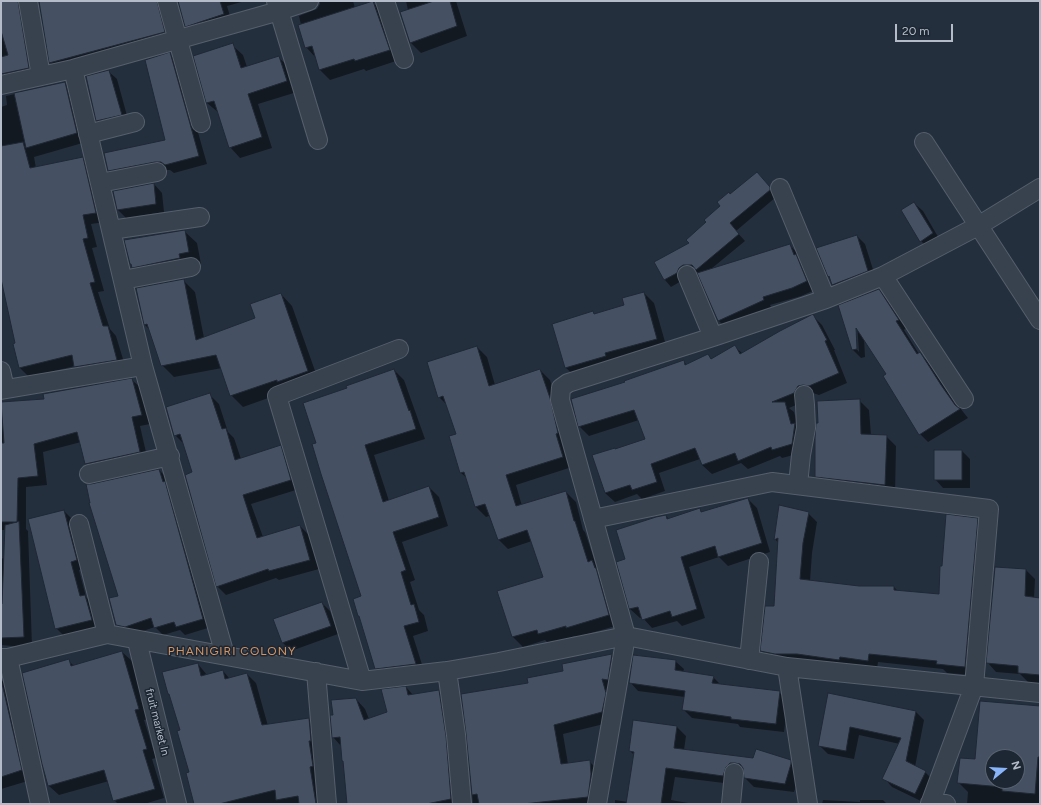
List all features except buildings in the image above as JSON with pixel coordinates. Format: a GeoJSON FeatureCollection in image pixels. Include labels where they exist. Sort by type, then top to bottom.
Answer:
{"type":"FeatureCollection","features":[{"type":"Feature","properties":{"kind":"street"},"geometry":{"type":"LineString","coordinates":[[28,1],[41,76]]}},
{"type":"Feature","properties":{"kind":"street"},"geometry":{"type":"LineString","coordinates":[[167,1],[201,123]]}},
{"type":"Feature","properties":{"kind":"street"},"geometry":{"type":"LineString","coordinates":[[1,85],[73,69],[178,39],[277,6],[309,1]]}},
{"type":"Feature","properties":{"kind":"street"},"geometry":{"type":"LineString","coordinates":[[385,1],[404,59]]}},
{"type":"Feature","properties":{"kind":"street"},"geometry":{"type":"LineString","coordinates":[[277,6],[318,140]]}},
{"type":"Feature","properties":{"kind":"street"},"geometry":{"type":"LineString","coordinates":[[73,69],[143,366],[170,456],[225,655]]}},
{"type":"Feature","properties":{"kind":"street"},"geometry":{"type":"LineString","coordinates":[[88,134],[135,122]]}},
{"type":"Feature","properties":{"kind":"street"},"geometry":{"type":"LineString","coordinates":[[924,142],[1040,320]]}},
{"type":"Feature","properties":{"kind":"street"},"geometry":{"type":"LineString","coordinates":[[100,183],[158,172]]}},
{"type":"Feature","properties":{"kind":"street"},"geometry":{"type":"LineString","coordinates":[[780,188],[826,299]]}},
{"type":"Feature","properties":{"kind":"street"},"geometry":{"type":"LineString","coordinates":[[597,804],[626,636],[560,400],[561,388],[568,383],[826,299],[883,276],[978,226],[1040,188]]}},
{"type":"Feature","properties":{"kind":"street"},"geometry":{"type":"LineString","coordinates":[[111,230],[200,218]]}},
{"type":"Feature","properties":{"kind":"street"},"geometry":{"type":"LineString","coordinates":[[123,280],[191,267]]}},
{"type":"Feature","properties":{"kind":"street"},"geometry":{"type":"LineString","coordinates":[[687,275],[713,337]]}},
{"type":"Feature","properties":{"kind":"street"},"geometry":{"type":"LineString","coordinates":[[883,276],[964,399]]}},
{"type":"Feature","properties":{"kind":"street"},"geometry":{"type":"LineString","coordinates":[[362,681],[276,396],[399,350]]}},
{"type":"Feature","properties":{"kind":"street"},"geometry":{"type":"LineString","coordinates":[[1,371],[3,390],[143,366]]}},
{"type":"Feature","properties":{"kind":"street"},"geometry":{"type":"LineString","coordinates":[[798,486],[801,455],[806,428],[804,395]]}},
{"type":"Feature","properties":{"kind":"street"},"geometry":{"type":"LineString","coordinates":[[89,474],[170,456]]}},
{"type":"Feature","properties":{"kind":"street"},"geometry":{"type":"LineString","coordinates":[[593,519],[772,482],[989,510],[974,686],[936,804]]}},
{"type":"Feature","properties":{"kind":"street"},"geometry":{"type":"LineString","coordinates":[[79,524],[107,634]]}},
{"type":"Feature","properties":{"kind":"street"},"geometry":{"type":"LineString","coordinates":[[749,660],[759,562]]}},
{"type":"Feature","properties":{"kind":"street"},"geometry":{"type":"LineString","coordinates":[[40,804],[4,658],[107,634],[137,641],[225,655],[362,681],[447,671],[626,636],[787,667],[1040,693]]}},
{"type":"Feature","properties":{"kind":"street","name":"fruit market ln"},"geometry":{"type":"LineString","coordinates":[[137,641],[177,804]]}},
{"type":"Feature","properties":{"kind":"street"},"geometry":{"type":"LineString","coordinates":[[787,667],[808,804]]}},
{"type":"Feature","properties":{"kind":"street"},"geometry":{"type":"LineString","coordinates":[[447,671],[456,735],[462,804]]}},
{"type":"Feature","properties":{"kind":"street"},"geometry":{"type":"LineString","coordinates":[[316,672],[327,804]]}},
{"type":"Feature","properties":{"kind":"street"},"geometry":{"type":"LineString","coordinates":[[730,804],[734,773]]}},
{"type":"Feature","properties":{"kind":"district","name":"PHANIGIRI COLONY"},"geometry":{"type":"Point","coordinates":[232,651]}}]}
